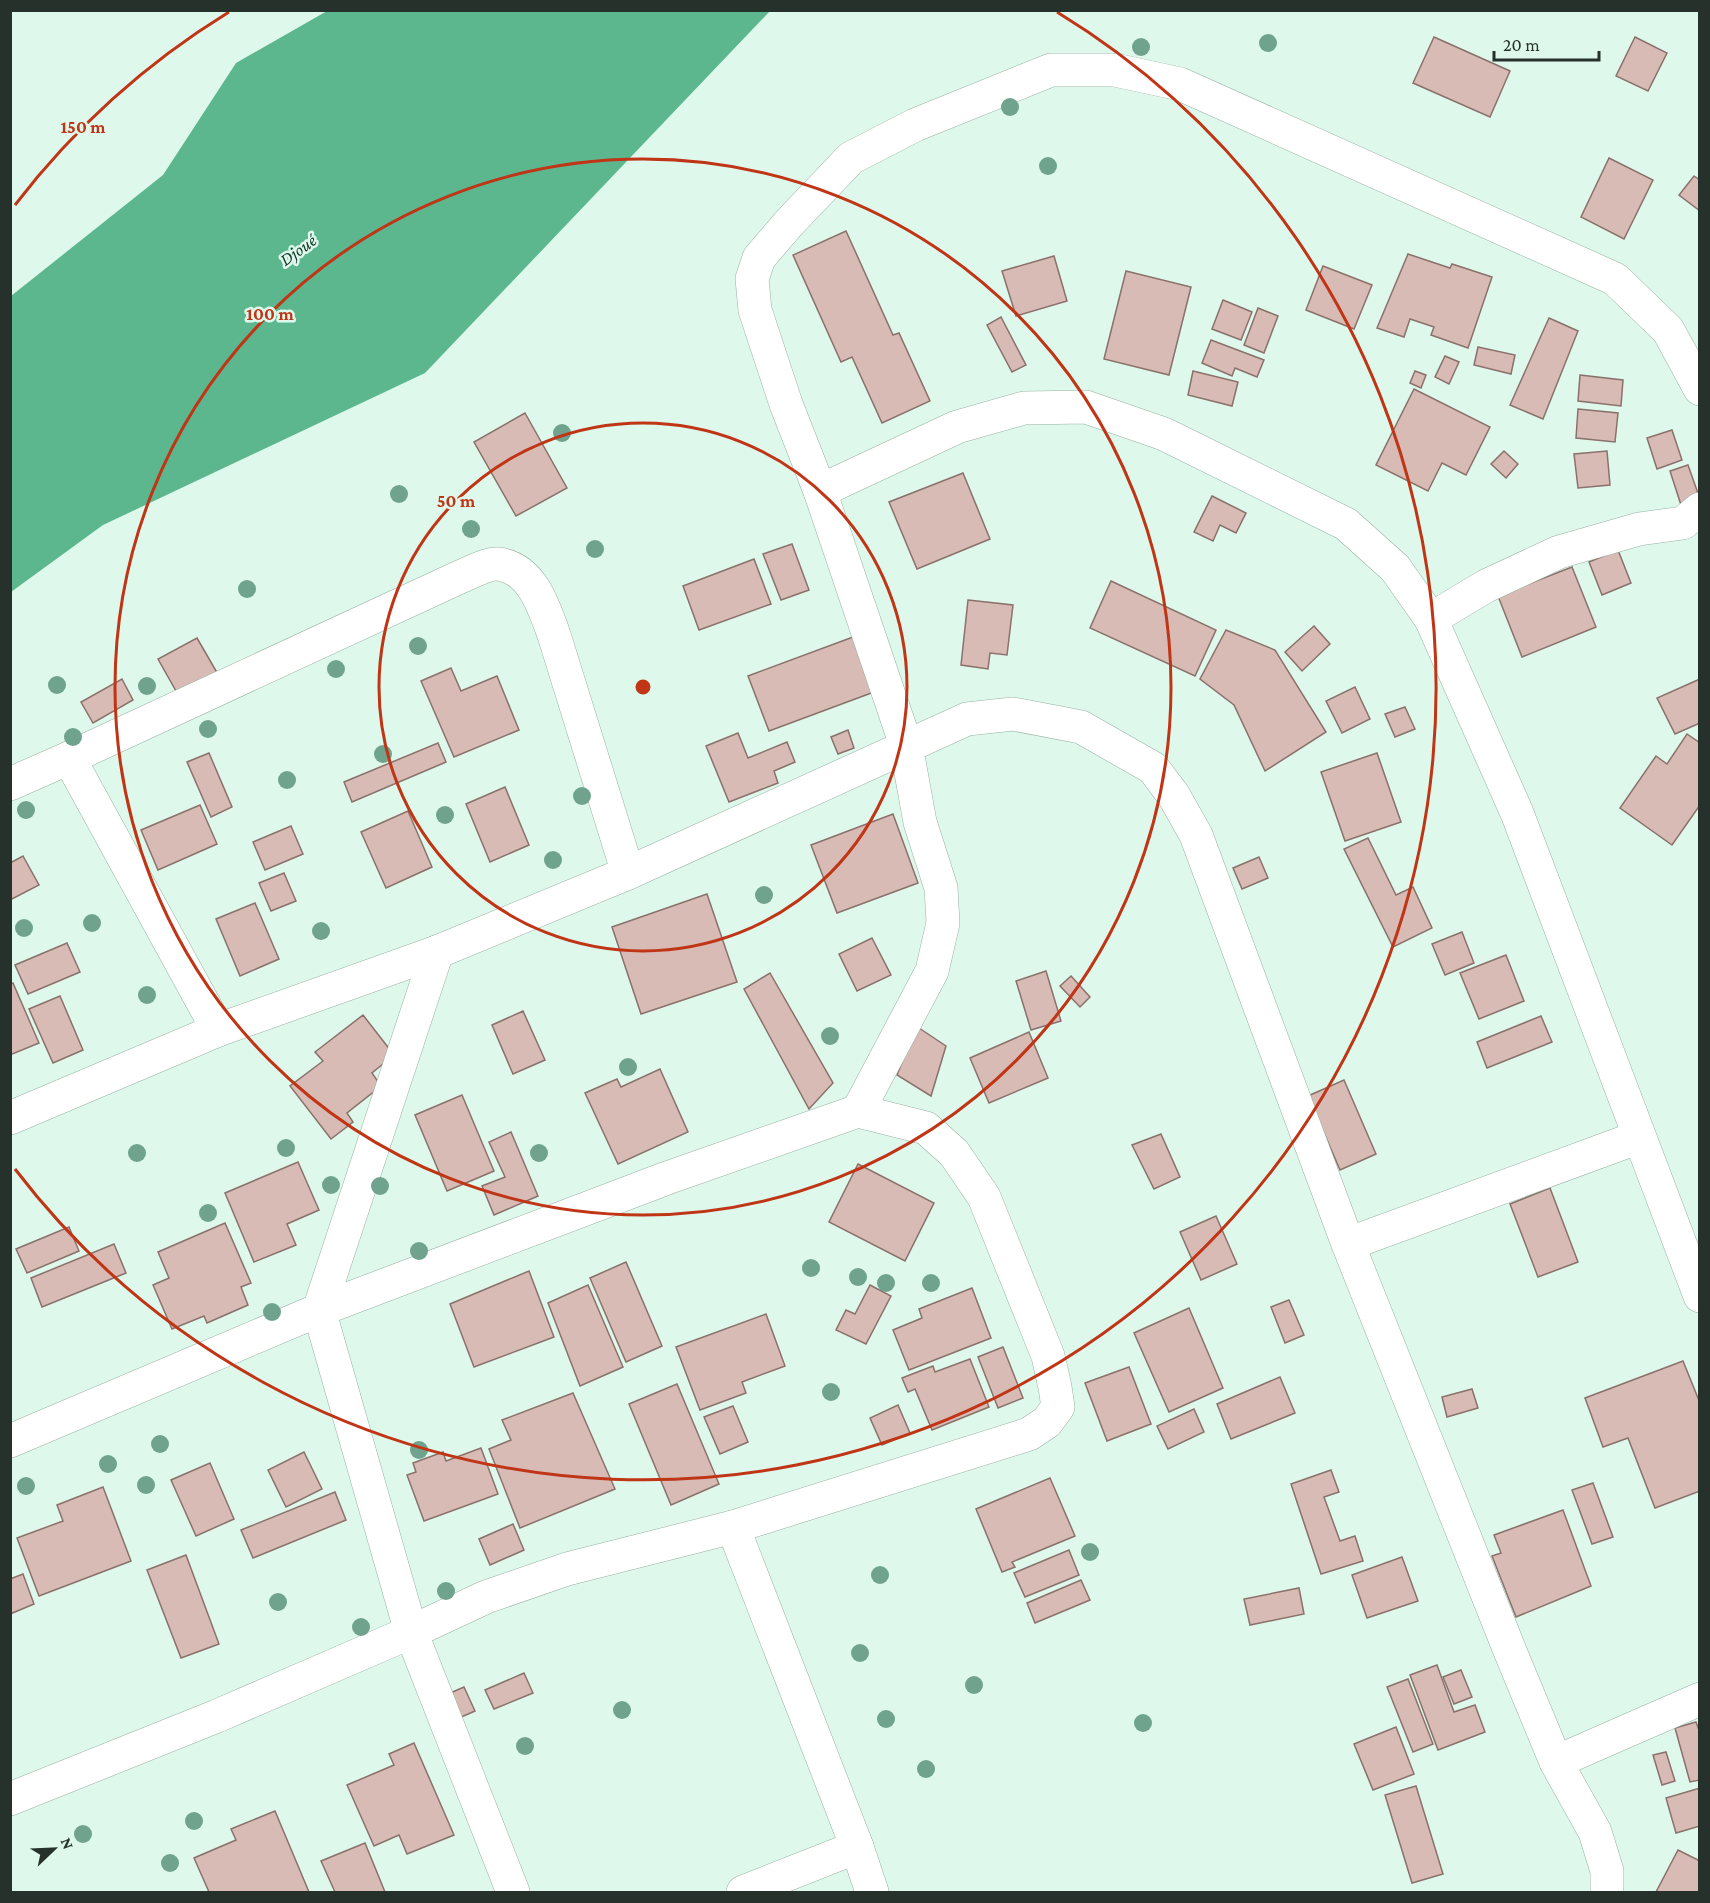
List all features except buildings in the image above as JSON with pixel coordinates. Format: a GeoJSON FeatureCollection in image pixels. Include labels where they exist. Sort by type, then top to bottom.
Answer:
{"type":"FeatureCollection","features":[{"type":"Feature","properties":{"kind":"street"},"geometry":{"type":"LineString","coordinates":[[858,1111],[932,971],[943,923],[941,888],[920,822],[906,745],[820,491],[786,404],[756,310],[752,279],[759,258],[851,158],[915,125],[1051,70],[1116,70],[1180,84],[1615,279],[1668,330],[1700,389]]}},
{"type":"Feature","properties":{"kind":"street"},"geometry":{"type":"LineString","coordinates":[[820,491],[957,428],[1024,408],[1086,407],[1164,434],[1346,524],[1395,568],[1431,619],[1517,813],[1700,1296]]}},
{"type":"Feature","properties":{"kind":"street"},"geometry":{"type":"LineString","coordinates":[[1431,619],[1486,586],[1559,552],[1639,529],[1683,523],[1700,509]]}},
{"type":"Feature","properties":{"kind":"street"},"geometry":{"type":"LineString","coordinates":[[10,784],[462,576],[497,564],[521,572],[540,598],[554,635],[628,873]]}},
{"type":"Feature","properties":{"kind":"street"},"geometry":{"type":"LineString","coordinates":[[10,1118],[218,1030],[437,952],[628,873],[967,718],[1013,714],[1081,727],[1153,768],[1174,796],[1196,835],[1348,1244],[1510,1651],[1556,1762],[1595,1832],[1606,1871],[1607,1893]]}},
{"type":"Feature","properties":{"kind":"street"},"geometry":{"type":"LineString","coordinates":[[69,758],[218,1030]]}},
{"type":"Feature","properties":{"kind":"street"},"geometry":{"type":"LineString","coordinates":[[437,952],[319,1310],[411,1632],[513,1893]]}},
{"type":"Feature","properties":{"kind":"street"},"geometry":{"type":"LineString","coordinates":[[10,1441],[319,1310],[667,1178],[858,1111],[926,1128],[954,1153],[984,1197],[1048,1356],[1058,1407],[1047,1422],[1029,1434],[733,1527],[567,1569],[486,1597],[217,1716],[10,1799]]}},
{"type":"Feature","properties":{"kind":"street"},"geometry":{"type":"LineString","coordinates":[[1348,1244],[1639,1137]]}},
{"type":"Feature","properties":{"kind":"street"},"geometry":{"type":"LineString","coordinates":[[733,1527],[857,1847],[872,1893]]}},
{"type":"Feature","properties":{"kind":"street"},"geometry":{"type":"LineString","coordinates":[[1556,1762],[1700,1699]]}},
{"type":"Feature","properties":{"kind":"street"},"geometry":{"type":"LineString","coordinates":[[743,1893],[857,1847]]}},
{"type":"Feature","properties":{"kind":"water","name":"Djoué"},"geometry":{"type":"Polygon","coordinates":[[[327,11],[770,11],[425,373],[103,525],[11,592],[11,296],[163,175],[236,63],[327,11]]]}}]}
